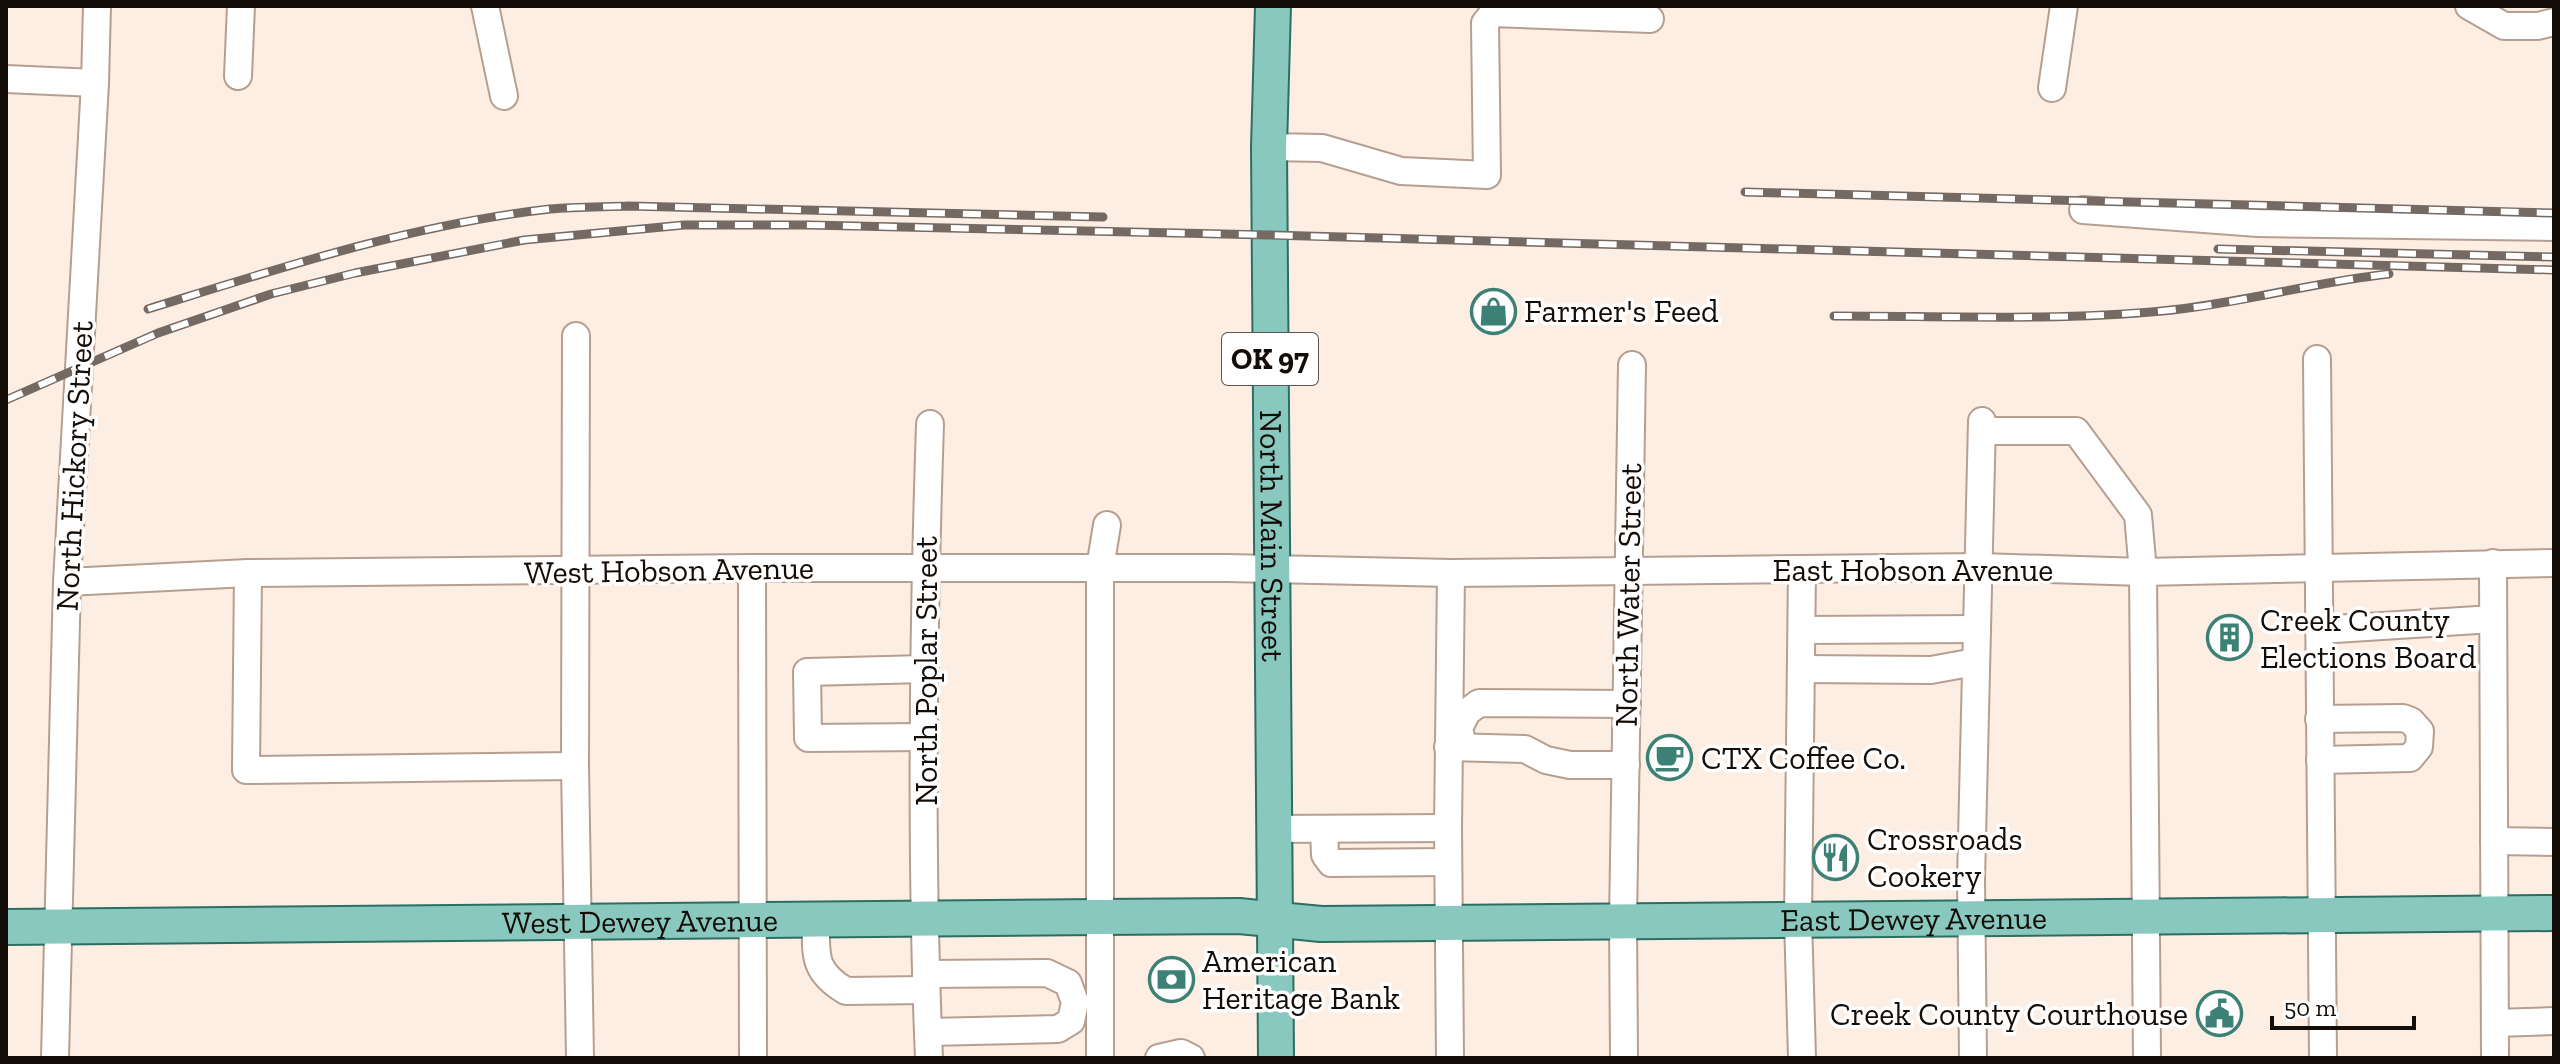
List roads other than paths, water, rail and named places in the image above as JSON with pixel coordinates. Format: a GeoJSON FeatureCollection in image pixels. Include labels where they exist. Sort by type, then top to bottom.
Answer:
{"type":"FeatureCollection","features":[{"type":"Feature","properties":{"kind":"main road","name":"North Main Street"},"geometry":{"type":"LineString","coordinates":[[1273,6],[1269,147],[1274,920]]}},
{"type":"Feature","properties":{"kind":"main road","name":"East Dewey Avenue"},"geometry":{"type":"LineString","coordinates":[[1274,920],[1312,924],[2554,913]]}},
{"type":"Feature","properties":{"kind":"main road","name":"West Dewey Avenue"},"geometry":{"type":"LineString","coordinates":[[6,927],[1239,916],[1274,920]]}},
{"type":"Feature","properties":{"kind":"main road","name":"OK 97"},"geometry":{"type":"LineString","coordinates":[[1274,920],[1276,1058]]}},
{"type":"Feature","properties":{"kind":"street","name":"North Hickory Street"},"geometry":{"type":"LineString","coordinates":[[55,1058],[67,582],[97,6]]}},
{"type":"Feature","properties":{"kind":"street"},"geometry":{"type":"LineString","coordinates":[[238,76],[241,6]]}},
{"type":"Feature","properties":{"kind":"street"},"geometry":{"type":"LineString","coordinates":[[485,6],[504,96]]}},
{"type":"Feature","properties":{"kind":"street"},"geometry":{"type":"LineString","coordinates":[[2052,88],[2064,6]]}},
{"type":"Feature","properties":{"kind":"street"},"geometry":{"type":"LineString","coordinates":[[2469,6],[2504,26],[2538,26],[2554,22]]}},
{"type":"Feature","properties":{"kind":"street"},"geometry":{"type":"LineString","coordinates":[[1269,147],[1322,148],[1401,171],[1487,175],[1487,17],[1493,13],[1650,19]]}},
{"type":"Feature","properties":{"kind":"street"},"geometry":{"type":"LineString","coordinates":[[6,79],[95,83]]}},
{"type":"Feature","properties":{"kind":"street"},"geometry":{"type":"LineString","coordinates":[[2083,210],[2258,223],[2554,227]]}},
{"type":"Feature","properties":{"kind":"street"},"geometry":{"type":"LineString","coordinates":[[576,336],[575,766],[580,1058]]}},
{"type":"Feature","properties":{"kind":"street"},"geometry":{"type":"LineString","coordinates":[[2317,359],[2323,1058]]}},
{"type":"Feature","properties":{"kind":"street","name":"North Water Street"},"geometry":{"type":"LineString","coordinates":[[1624,1058],[1627,570],[1632,365]]}},
{"type":"Feature","properties":{"kind":"street","name":"North Poplar Street"},"geometry":{"type":"LineString","coordinates":[[928,1045],[924,737],[930,424]]}},
{"type":"Feature","properties":{"kind":"street"},"geometry":{"type":"LineString","coordinates":[[1973,1058],[1975,662],[1982,426],[2076,431],[2138,515],[2143,572],[2147,1058]]}},
{"type":"Feature","properties":{"kind":"street"},"geometry":{"type":"LineString","coordinates":[[1100,1058],[1100,568],[1107,525]]}},
{"type":"Feature","properties":{"kind":"street"},"geometry":{"type":"LineString","coordinates":[[2493,563],[2495,1058]]}},
{"type":"Feature","properties":{"kind":"street","name":"East Hobson Avenue"},"geometry":{"type":"LineString","coordinates":[[1271,570],[1451,573],[1980,567],[2143,572],[2554,563]]}},
{"type":"Feature","properties":{"kind":"street"},"geometry":{"type":"LineString","coordinates":[[752,568],[753,1058]]}},
{"type":"Feature","properties":{"kind":"street","name":"West Hobson Avenue"},"geometry":{"type":"LineString","coordinates":[[67,582],[248,573],[752,568],[1271,570]]}},
{"type":"Feature","properties":{"kind":"street"},"geometry":{"type":"LineString","coordinates":[[1802,569],[1798,919],[1802,1058]]}},
{"type":"Feature","properties":{"kind":"street"},"geometry":{"type":"LineString","coordinates":[[248,573],[246,770],[575,766]]}},
{"type":"Feature","properties":{"kind":"street"},"geometry":{"type":"LineString","coordinates":[[1450,1058],[1448,828],[1455,746],[1451,573]]}},
{"type":"Feature","properties":{"kind":"street"},"geometry":{"type":"LineString","coordinates":[[2319,630],[2493,619]]}},
{"type":"Feature","properties":{"kind":"street"},"geometry":{"type":"LineString","coordinates":[[1802,630],[1977,629]]}},
{"type":"Feature","properties":{"kind":"street"},"geometry":{"type":"LineString","coordinates":[[1801,669],[1931,670],[1975,662]]}},
{"type":"Feature","properties":{"kind":"street"},"geometry":{"type":"LineString","coordinates":[[924,737],[808,738],[807,672],[925,669]]}},
{"type":"Feature","properties":{"kind":"street"},"geometry":{"type":"LineString","coordinates":[[1455,746],[1467,712],[1479,703],[1627,704]]}},
{"type":"Feature","properties":{"kind":"street"},"geometry":{"type":"LineString","coordinates":[[2319,719],[2403,718],[2411,721],[2420,731],[2419,747],[2410,758],[2320,760]]}},
{"type":"Feature","properties":{"kind":"street"},"geometry":{"type":"LineString","coordinates":[[1455,746],[1469,750],[1525,749],[1546,760],[1570,765],[1626,765]]}},
{"type":"Feature","properties":{"kind":"street"},"geometry":{"type":"LineString","coordinates":[[1273,829],[1448,828]]}},
{"type":"Feature","properties":{"kind":"street"},"geometry":{"type":"LineString","coordinates":[[1324,829],[1325,855],[1331,863],[1448,862]]}},
{"type":"Feature","properties":{"kind":"street"},"geometry":{"type":"LineString","coordinates":[[2494,841],[2554,842]]}},
{"type":"Feature","properties":{"kind":"street"},"geometry":{"type":"LineString","coordinates":[[816,919],[816,953],[820,970],[846,991],[1047,973],[1068,983],[1075,1002],[1071,1021],[1058,1029],[928,1045]]}},
{"type":"Feature","properties":{"kind":"street"},"geometry":{"type":"LineString","coordinates":[[2495,1023],[2554,1021]]}},
{"type":"Feature","properties":{"kind":"street"},"geometry":{"type":"LineString","coordinates":[[1159,1058],[1181,1053],[1191,1058]]}},
{"type":"Feature","properties":{"kind":"railway"},"geometry":{"type":"LineString","coordinates":[[1745,192],[2554,213]]}},
{"type":"Feature","properties":{"kind":"railway"},"geometry":{"type":"LineString","coordinates":[[148,309],[397,236],[550,209],[629,206],[1103,217]]}},
{"type":"Feature","properties":{"kind":"railway"},"geometry":{"type":"LineString","coordinates":[[6,400],[158,333],[271,294],[355,273],[524,240],[684,225],[1269,235],[2554,270]]}},
{"type":"Feature","properties":{"kind":"railway"},"geometry":{"type":"LineString","coordinates":[[2218,249],[2554,257]]}},
{"type":"Feature","properties":{"kind":"railway"},"geometry":{"type":"LineString","coordinates":[[1834,316],[2039,317],[2162,311],[2389,274]]}},
{"type":"Feature","properties":{"kind":"place","name":"Farmer's Feed"},"geometry":{"type":"Point","coordinates":[1493,311]}},
{"type":"Feature","properties":{"kind":"place","name":"Creek County Elections Board"},"geometry":{"type":"Point","coordinates":[2229,638]}},
{"type":"Feature","properties":{"kind":"place","name":"CTX Coffee Co."},"geometry":{"type":"Point","coordinates":[1670,758]}},
{"type":"Feature","properties":{"kind":"place","name":"Crossroads Cookery"},"geometry":{"type":"Point","coordinates":[1836,857]}},
{"type":"Feature","properties":{"kind":"place","name":"American Heritage Bank"},"geometry":{"type":"Point","coordinates":[1171,979]}},
{"type":"Feature","properties":{"kind":"place","name":"Creek County Courthouse"},"geometry":{"type":"Point","coordinates":[2219,1014]}}]}
